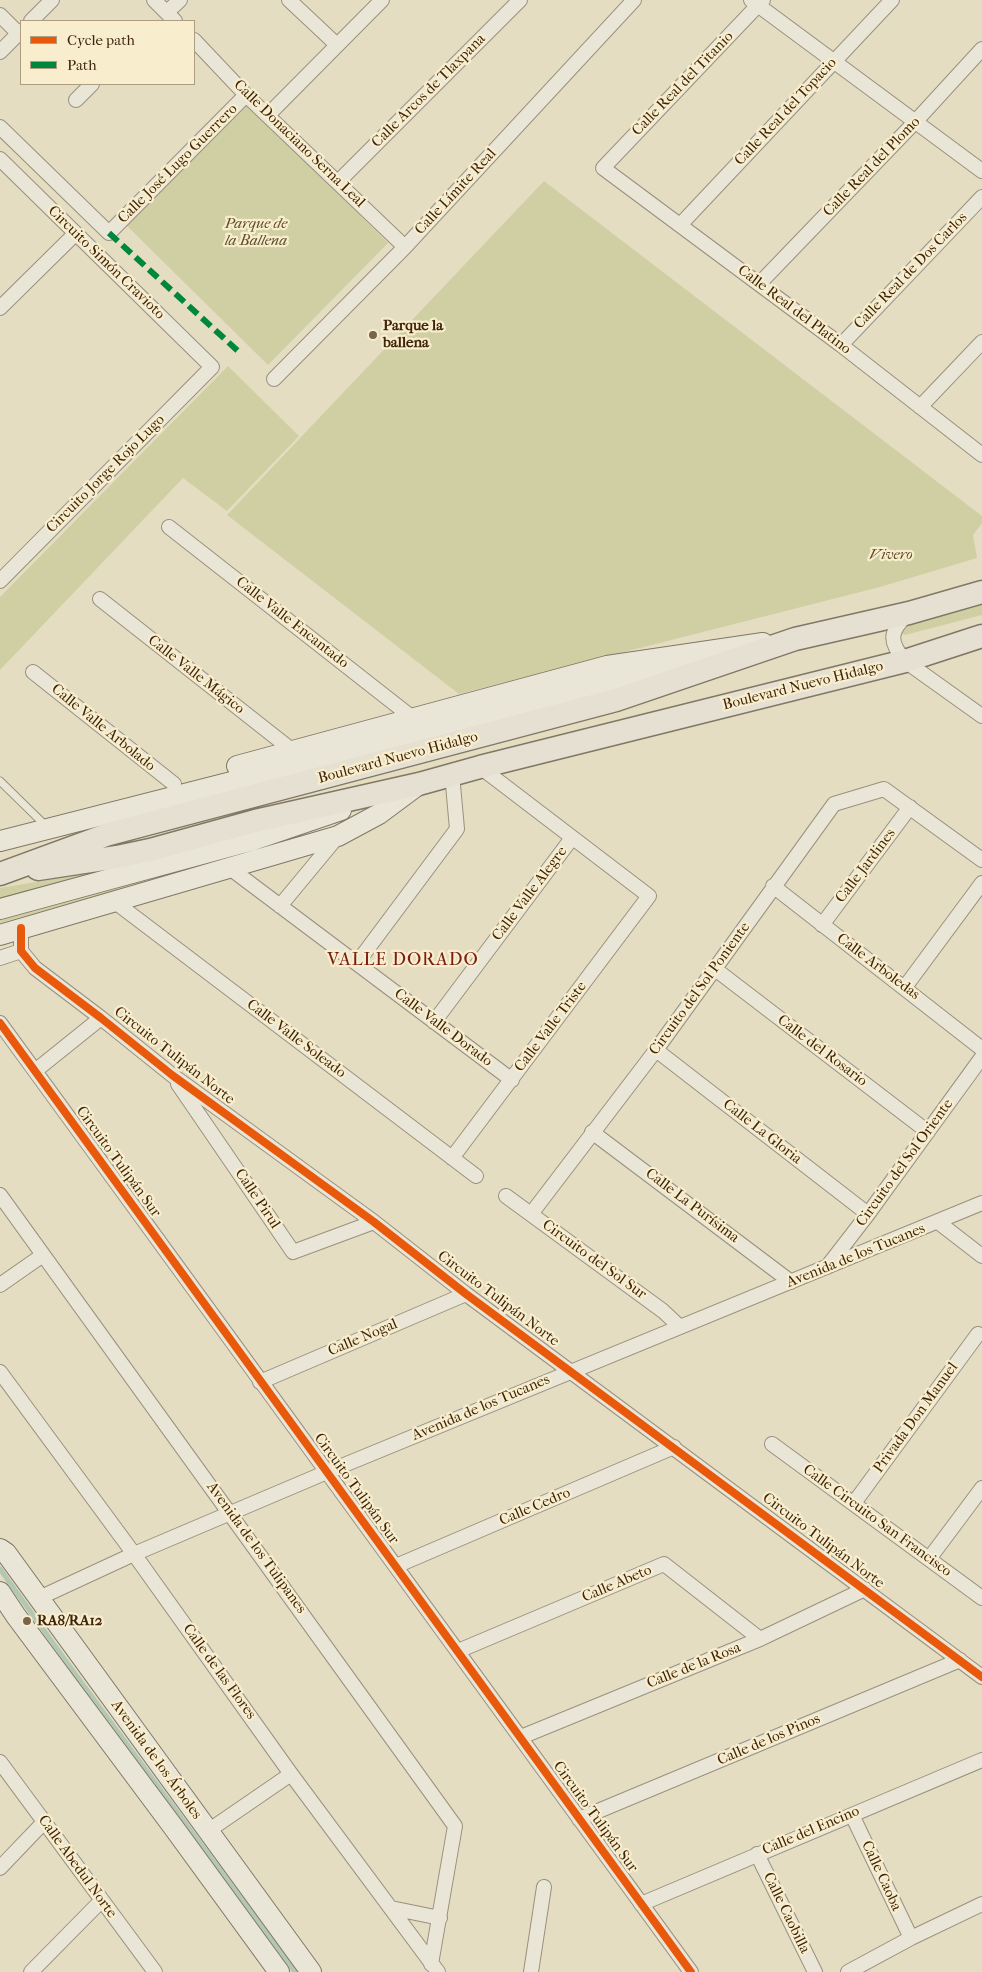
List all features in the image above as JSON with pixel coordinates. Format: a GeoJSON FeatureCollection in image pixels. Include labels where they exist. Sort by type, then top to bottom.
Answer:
{"type":"FeatureCollection","features":[{"type":"Feature","properties":{"kind":"main road","name":"Boulevard Nuevo Hidalgo"},"geometry":{"type":"LineString","coordinates":[[1,840],[608,685],[909,613],[982,592]]}},
{"type":"Feature","properties":{"kind":"main road","name":"Boulevard Nuevo Hidalgo"},"geometry":{"type":"LineString","coordinates":[[0,909],[253,840],[480,766],[905,660],[982,636]]}},
{"type":"Feature","properties":{"kind":"main road","name":"Boulevard Nuevo Hidalgo"},"geometry":{"type":"LineString","coordinates":[[49,829],[107,802],[607,666],[795,639]]}},
{"type":"Feature","properties":{"kind":"main road","name":"Boulevard Nuevo Hidalgo"},"geometry":{"type":"LineString","coordinates":[[0,875],[108,834],[616,700],[795,639]]}},
{"type":"Feature","properties":{"kind":"main road","name":"Boulevard Nuevo Hidalgo"},"geometry":{"type":"LineString","coordinates":[[0,875],[117,857],[255,821],[420,784]]}},
{"type":"Feature","properties":{"kind":"main road"},"geometry":{"type":"LineString","coordinates":[[0,934],[231,869],[338,836],[379,814],[420,784]]}},
{"type":"Feature","properties":{"kind":"main road","name":"Avenida de los Árboles"},"geometry":{"type":"LineString","coordinates":[[0,1549],[6,1553],[311,1972]]}},
{"type":"Feature","properties":{"kind":"main road","name":"Avenida de los Árboles"},"geometry":{"type":"LineString","coordinates":[[0,1592],[8,1621],[174,1828],[278,1972]]}},
{"type":"Feature","properties":{"kind":"street"},"geometry":{"type":"LineString","coordinates":[[33,20],[52,0]]}},
{"type":"Feature","properties":{"kind":"street"},"geometry":{"type":"LineString","coordinates":[[154,0],[171,17],[180,0]]}},
{"type":"Feature","properties":{"kind":"street"},"geometry":{"type":"LineString","coordinates":[[289,0],[336,45]]}},
{"type":"Feature","properties":{"kind":"street"},"geometry":{"type":"LineString","coordinates":[[268,115],[382,0]]}},
{"type":"Feature","properties":{"kind":"street","name":"Calle Arcos de Tlaxpana"},"geometry":{"type":"LineString","coordinates":[[338,182],[520,0]]}},
{"type":"Feature","properties":{"kind":"street","name":"Calle Límite Real"},"geometry":{"type":"LineString","coordinates":[[274,379],[405,247],[634,0]]}},
{"type":"Feature","properties":{"kind":"street","name":"Calle Real del Topacio"},"geometry":{"type":"LineString","coordinates":[[681,224],[892,0]]}},
{"type":"Feature","properties":{"kind":"street"},"geometry":{"type":"LineString","coordinates":[[757,2],[834,62],[982,171]]}},
{"type":"Feature","properties":{"kind":"street","name":"Calle Real del Titanio"},"geometry":{"type":"LineString","coordinates":[[603,168],[757,2]]}},
{"type":"Feature","properties":{"kind":"street"},"geometry":{"type":"LineString","coordinates":[[0,15],[20,32],[0,52]]}},
{"type":"Feature","properties":{"kind":"street","name":"Calle Donaciano Serna Leal"},"geometry":{"type":"LineString","coordinates":[[195,41],[246,95],[405,247]]}},
{"type":"Feature","properties":{"kind":"street","name":"Calle Real del Plomo"},"geometry":{"type":"LineString","coordinates":[[760,284],[916,122],[982,49]]}},
{"type":"Feature","properties":{"kind":"street"},"geometry":{"type":"LineString","coordinates":[[76,100],[91,85]]}},
{"type":"Feature","properties":{"kind":"street","name":"Calle José Lugo Guerrero"},"geometry":{"type":"LineString","coordinates":[[109,233],[246,95]]}},
{"type":"Feature","properties":{"kind":"street","name":"Circuito Simón Cravioto"},"geometry":{"type":"LineString","coordinates":[[0,127],[109,233]]}},
{"type":"Feature","properties":{"kind":"street","name":"Circuito Simón Cravioto"},"geometry":{"type":"LineString","coordinates":[[0,159],[212,367]]}},
{"type":"Feature","properties":{"kind":"street","name":"Calle Real del Platino"},"geometry":{"type":"LineString","coordinates":[[603,168],[681,224],[841,345],[982,455]]}},
{"type":"Feature","properties":{"kind":"street","name":"Calle Real de Dos Carlos"},"geometry":{"type":"LineString","coordinates":[[841,345],[982,197]]}},
{"type":"Feature","properties":{"kind":"street"},"geometry":{"type":"LineString","coordinates":[[0,308],[75,234]]}},
{"type":"Feature","properties":{"kind":"street"},"geometry":{"type":"LineString","coordinates":[[920,407],[982,342]]}},
{"type":"Feature","properties":{"kind":"street","name":"Circuito Jorge Rojo Lugo"},"geometry":{"type":"LineString","coordinates":[[0,581],[212,367]]}},
{"type":"Feature","properties":{"kind":"street","name":"Calle Valle Encantado"},"geometry":{"type":"LineString","coordinates":[[169,527],[414,719]]}},
{"type":"Feature","properties":{"kind":"street","name":"Calle Valle Mágico"},"geometry":{"type":"LineString","coordinates":[[100,599],[293,751]]}},
{"type":"Feature","properties":{"kind":"street"},"geometry":{"type":"LineString","coordinates":[[909,613],[896,626],[892,640],[897,651],[905,660],[982,716]]}},
{"type":"Feature","properties":{"kind":"street","name":"Calle Valle Arbolado"},"geometry":{"type":"LineString","coordinates":[[33,672],[174,784]]}},
{"type":"Feature","properties":{"kind":"street"},"geometry":{"type":"LineString","coordinates":[[480,766],[572,838]]}},
{"type":"Feature","properties":{"kind":"street"},"geometry":{"type":"LineString","coordinates":[[358,963],[456,829],[452,774]]}},
{"type":"Feature","properties":{"kind":"street","name":"Circuito del Sol Poniente"},"geometry":{"type":"LineString","coordinates":[[531,1214],[656,1050],[834,804],[884,789],[910,807]]}},
{"type":"Feature","properties":{"kind":"street"},"geometry":{"type":"LineString","coordinates":[[910,807],[982,860]]}},
{"type":"Feature","properties":{"kind":"street","name":"Calle Jardines"},"geometry":{"type":"LineString","coordinates":[[822,925],[910,807]]}},
{"type":"Feature","properties":{"kind":"street"},"geometry":{"type":"LineString","coordinates":[[280,906],[338,836]]}},
{"type":"Feature","properties":{"kind":"street","name":"Calle Valle Triste"},"geometry":{"type":"LineString","coordinates":[[452,1158],[649,896],[572,838]]}},
{"type":"Feature","properties":{"kind":"street","name":"Calle Valle Alegre"},"geometry":{"type":"LineString","coordinates":[[434,1022],[572,838]]}},
{"type":"Feature","properties":{"kind":"street","name":"Calle Valle Dorado"},"geometry":{"type":"LineString","coordinates":[[231,869],[512,1080]]}},
{"type":"Feature","properties":{"kind":"street"},"geometry":{"type":"LineString","coordinates":[[905,987],[982,882]]}},
{"type":"Feature","properties":{"kind":"street","name":"Calle Arboledas"},"geometry":{"type":"LineString","coordinates":[[773,886],[905,987],[982,1049]]}},
{"type":"Feature","properties":{"kind":"street","name":"Calle Valle Soleado"},"geometry":{"type":"LineString","coordinates":[[115,902],[476,1176]]}},
{"type":"Feature","properties":{"kind":"street"},"geometry":{"type":"LineString","coordinates":[[0,958],[20,951],[21,928]]}},
{"type":"Feature","properties":{"kind":"street","name":"Circuito Tulipán Norte"},"geometry":{"type":"LineString","coordinates":[[20,951],[35,968],[172,1075],[374,1222],[466,1294],[571,1370],[982,1677]]}},
{"type":"Feature","properties":{"kind":"street","name":"Calle del Rosario"},"geometry":{"type":"LineString","coordinates":[[715,969],[928,1132]]}},
{"type":"Feature","properties":{"kind":"street"},"geometry":{"type":"LineString","coordinates":[[35,1071],[101,1018]]}},
{"type":"Feature","properties":{"kind":"street","name":"Circuito Tulipán Sur"},"geometry":{"type":"LineString","coordinates":[[0,1023],[691,1972]]}},
{"type":"Feature","properties":{"kind":"street","name":"Calle La Gloria"},"geometry":{"type":"LineString","coordinates":[[656,1050],[868,1214]]}},
{"type":"Feature","properties":{"kind":"street","name":"Circuito del Sol Oriente"},"geometry":{"type":"LineString","coordinates":[[826,1268],[868,1214],[982,1056]]}},
{"type":"Feature","properties":{"kind":"street","name":"Calle Pirul"},"geometry":{"type":"LineString","coordinates":[[172,1075],[293,1252],[374,1222]]}},
{"type":"Feature","properties":{"kind":"street","name":"Calle La Purísima"},"geometry":{"type":"LineString","coordinates":[[592,1132],[791,1282]]}},
{"type":"Feature","properties":{"kind":"street","name":"Avenida de los Tulipanes"},"geometry":{"type":"LineString","coordinates":[[0,1195],[455,1826],[440,1918],[435,1968]]}},
{"type":"Feature","properties":{"kind":"street","name":"Circuito del Sol Sur"},"geometry":{"type":"LineString","coordinates":[[506,1196],[663,1311],[680,1327]]}},
{"type":"Feature","properties":{"kind":"street","name":"Avenida de los Tucanes"},"geometry":{"type":"LineString","coordinates":[[39,1598],[134,1554],[327,1472],[571,1370],[982,1203]]}},
{"type":"Feature","properties":{"kind":"street"},"geometry":{"type":"LineString","coordinates":[[938,1222],[977,1252]]}},
{"type":"Feature","properties":{"kind":"street"},"geometry":{"type":"LineString","coordinates":[[0,1285],[43,1255]]}},
{"type":"Feature","properties":{"kind":"street","name":"Calle Nogal"},"geometry":{"type":"LineString","coordinates":[[260,1382],[466,1294]]}},
{"type":"Feature","properties":{"kind":"street","name":"Privada Don Manuel"},"geometry":{"type":"LineString","coordinates":[[854,1503],[978,1334]]}},
{"type":"Feature","properties":{"kind":"street","name":"Calle de las Flores"},"geometry":{"type":"LineString","coordinates":[[0,1372],[134,1554],[291,1774],[435,1968]]}},
{"type":"Feature","properties":{"kind":"street","name":"Calle Circuito San Francisco"},"geometry":{"type":"LineString","coordinates":[[772,1444],[982,1598]]}},
{"type":"Feature","properties":{"kind":"street","name":"Calle Cedro"},"geometry":{"type":"LineString","coordinates":[[396,1566],[674,1447]]}},
{"type":"Feature","properties":{"kind":"street"},"geometry":{"type":"LineString","coordinates":[[928,1559],[982,1488]]}},
{"type":"Feature","properties":{"kind":"street","name":"Calle Abeto"},"geometry":{"type":"LineString","coordinates":[[458,1651],[664,1564],[760,1639]]}},
{"type":"Feature","properties":{"kind":"street","name":"Calle de la Rosa"},"geometry":{"type":"LineString","coordinates":[[521,1737],[760,1639],[866,1589]]}},
{"type":"Feature","properties":{"kind":"street","name":"Calle de los Pinos"},"geometry":{"type":"LineString","coordinates":[[579,1819],[960,1660]]}},
{"type":"Feature","properties":{"kind":"street","name":"Calle del Encino"},"geometry":{"type":"LineString","coordinates":[[641,1904],[982,1760]]}},
{"type":"Feature","properties":{"kind":"street","name":"Calle Abedul Norte"},"geometry":{"type":"LineString","coordinates":[[0,1762],[155,1972]]}},
{"type":"Feature","properties":{"kind":"street"},"geometry":{"type":"LineString","coordinates":[[208,1831],[291,1774]]}},
{"type":"Feature","properties":{"kind":"street","name":"Calle Caoba"},"geometry":{"type":"LineString","coordinates":[[852,1815],[910,1938]]}},
{"type":"Feature","properties":{"kind":"street"},"geometry":{"type":"LineString","coordinates":[[0,1868],[44,1822]]}},
{"type":"Feature","properties":{"kind":"street","name":"Calle Caobilla"},"geometry":{"type":"LineString","coordinates":[[757,1854],[815,1972]]}},
{"type":"Feature","properties":{"kind":"street"},"geometry":{"type":"LineString","coordinates":[[531,1972],[544,1887]]}},
{"type":"Feature","properties":{"kind":"street"},"geometry":{"type":"LineString","coordinates":[[32,1972],[101,1901]]}},
{"type":"Feature","properties":{"kind":"street"},"geometry":{"type":"LineString","coordinates":[[848,1972],[910,1938],[982,1904]]}},
{"type":"Feature","properties":{"kind":"street"},"geometry":{"type":"LineString","coordinates":[[391,1908],[440,1918]]}},
{"type":"Feature","properties":{"kind":"lane"},"geometry":{"type":"LineString","coordinates":[[0,780],[49,829]]}},
{"type":"Feature","properties":{"kind":"green space","name":"Parque de la Ballena"},"geometry":{"type":"Polygon","coordinates":[[[243,100],[388,243],[268,365],[123,222],[243,100]]]}},
{"type":"Feature","properties":{"kind":"green space","name":"Vivero"},"geometry":{"type":"Polygon","coordinates":[[[544,181],[982,516],[982,523],[973,535],[977,558],[880,587],[459,694],[227,515],[544,181]]]}},
{"type":"Feature","properties":{"kind":"green space"},"geometry":{"type":"Polygon","coordinates":[[[228,366],[299,436],[227,511],[183,478],[0,670],[0,597],[228,366]]]}},
{"type":"Feature","properties":{"kind":"green space"},"geometry":{"type":"Polygon","coordinates":[[[982,604],[982,615],[905,635],[901,634],[904,625],[982,604]]]}},
{"type":"Feature","properties":{"kind":"green space"},"geometry":{"type":"Polygon","coordinates":[[[257,847],[258,851],[0,923],[0,918],[257,847]]]}},
{"type":"Feature","properties":{"kind":"green space"},"geometry":{"type":"Polygon","coordinates":[[[119,868],[0,902],[0,888],[119,868]]]}},
{"type":"Feature","properties":{"kind":"waterway"},"geometry":{"type":"LineString","coordinates":[[0,1569],[295,1972]]}},
{"type":"Feature","properties":{"kind":"marked path"},"geometry":{"type":"LineString","coordinates":[[109,233],[238,351]]}},
{"type":"Feature","properties":{"kind":"cycle path"},"geometry":{"type":"LineString","coordinates":[[21,928],[21,951],[35,968],[172,1075],[374,1222],[466,1294],[982,1677]]}},
{"type":"Feature","properties":{"kind":"cycle path"},"geometry":{"type":"LineString","coordinates":[[0,1023],[691,1972]]}},
{"type":"Feature","properties":{"kind":"place","name":"Parque la ballena"},"geometry":{"type":"Point","coordinates":[373,335]}},
{"type":"Feature","properties":{"kind":"place","name":"RA8/RA12"},"geometry":{"type":"Point","coordinates":[27,1621]}},
{"type":"Feature","properties":{"kind":"district","name":"VALLE DORADO"},"geometry":{"type":"Point","coordinates":[403,961]}}]}
